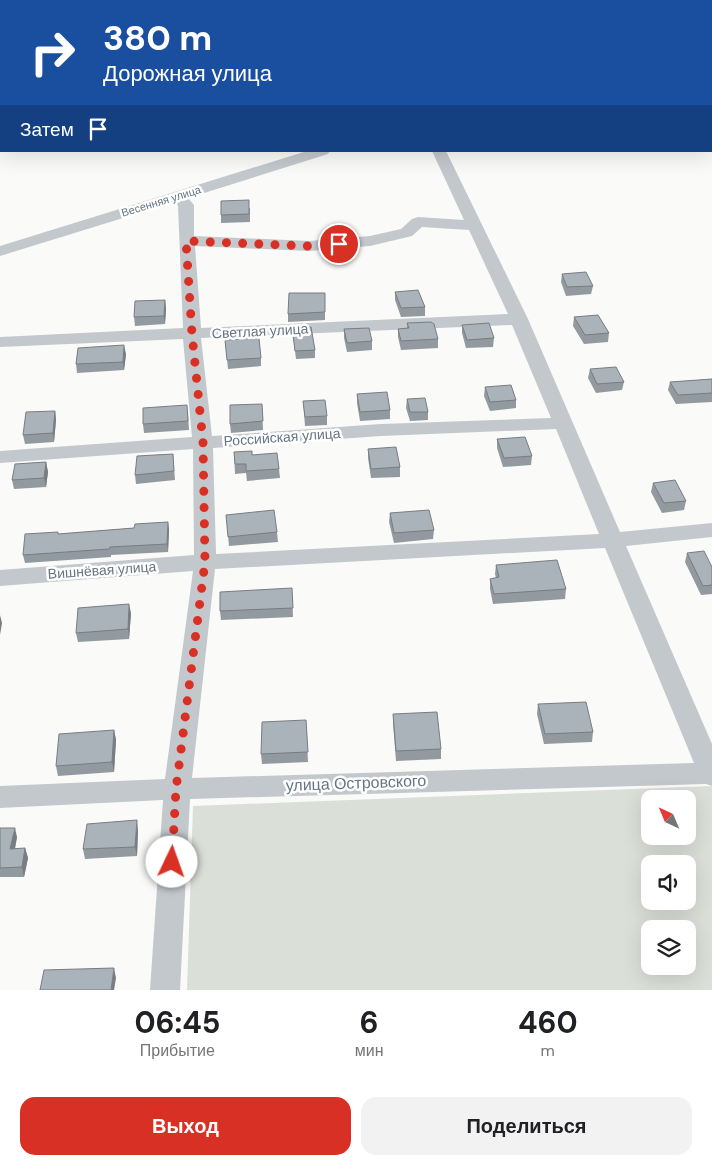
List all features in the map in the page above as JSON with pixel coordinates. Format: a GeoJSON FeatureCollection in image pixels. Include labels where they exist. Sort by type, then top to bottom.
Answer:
{"type":"FeatureCollection","features":[{"type":"Feature","properties":{"kind":"street","name":"Весенняя улица"},"geometry":{"type":"LineString","coordinates":[[0,251],[320,152]]}},
{"type":"Feature","properties":{"kind":"street"},"geometry":{"type":"LineString","coordinates":[[439,152],[520,319],[711,773]]}},
{"type":"Feature","properties":{"kind":"street"},"geometry":{"type":"LineString","coordinates":[[165,990],[176,789],[205,562],[203,442],[192,334],[186,241],[186,206],[178,196]]}},
{"type":"Feature","properties":{"kind":"street"},"geometry":{"type":"LineString","coordinates":[[186,241],[308,246],[370,241],[406,232],[418,222],[474,226]]}},
{"type":"Feature","properties":{"kind":"street","name":"Светлая улица"},"geometry":{"type":"LineString","coordinates":[[0,342],[520,319]]}},
{"type":"Feature","properties":{"kind":"street","name":"Российская улица"},"geometry":{"type":"LineString","coordinates":[[0,457],[381,430],[564,423]]}},
{"type":"Feature","properties":{"kind":"street","name":"Вишнёвая улица"},"geometry":{"type":"LineString","coordinates":[[0,578],[205,562],[614,540],[712,530]]}},
{"type":"Feature","properties":{"kind":"street","name":"улица Островского"},"geometry":{"type":"LineString","coordinates":[[0,797],[176,789],[711,773]]}},
{"type":"Feature","properties":{"kind":"shaded area"},"geometry":{"type":"Polygon","coordinates":[[[712,786],[712,990],[187,990],[193,806],[712,786]]]}},
{"type":"Feature","properties":{"kind":"building"},"geometry":{"type":"Polygon","coordinates":[[[249,200],[249,214],[221,215],[221,201],[249,200]]]}},
{"type":"Feature","properties":{"kind":"building"},"geometry":{"type":"Polygon","coordinates":[[[586,272],[593,286],[567,287],[562,274],[586,272]]]}},
{"type":"Feature","properties":{"kind":"building"},"geometry":{"type":"Polygon","coordinates":[[[418,290],[425,307],[401,308],[395,292],[418,290]]]}},
{"type":"Feature","properties":{"kind":"building"},"geometry":{"type":"Polygon","coordinates":[[[289,293],[325,293],[325,312],[288,314],[289,293]]]}},
{"type":"Feature","properties":{"kind":"building"},"geometry":{"type":"Polygon","coordinates":[[[165,300],[164,316],[134,317],[135,301],[165,300]]]}},
{"type":"Feature","properties":{"kind":"building"},"geometry":{"type":"Polygon","coordinates":[[[598,315],[609,333],[585,335],[574,317],[598,315]]]}},
{"type":"Feature","properties":{"kind":"building"},"geometry":{"type":"Polygon","coordinates":[[[431,322],[434,324],[438,339],[401,341],[398,329],[409,328],[407,323],[431,322]]]}},
{"type":"Feature","properties":{"kind":"building"},"geometry":{"type":"Polygon","coordinates":[[[489,323],[494,338],[467,340],[462,325],[489,323]]]}},
{"type":"Feature","properties":{"kind":"building"},"geometry":{"type":"Polygon","coordinates":[[[292,327],[311,327],[315,350],[295,351],[292,327]]]}},
{"type":"Feature","properties":{"kind":"building"},"geometry":{"type":"Polygon","coordinates":[[[369,328],[372,341],[347,343],[344,329],[369,328]]]}},
{"type":"Feature","properties":{"kind":"building"},"geometry":{"type":"Polygon","coordinates":[[[259,338],[261,358],[227,360],[225,340],[259,338]]]}},
{"type":"Feature","properties":{"kind":"building"},"geometry":{"type":"Polygon","coordinates":[[[124,345],[123,362],[76,364],[78,348],[124,345]]]}},
{"type":"Feature","properties":{"kind":"building"},"geometry":{"type":"Polygon","coordinates":[[[616,367],[624,382],[597,384],[590,369],[616,367]]]}},
{"type":"Feature","properties":{"kind":"building"},"geometry":{"type":"Polygon","coordinates":[[[712,379],[712,393],[678,395],[670,382],[712,379]]]}},
{"type":"Feature","properties":{"kind":"building"},"geometry":{"type":"Polygon","coordinates":[[[511,385],[516,400],[490,402],[485,387],[511,385]]]}},
{"type":"Feature","properties":{"kind":"building"},"geometry":{"type":"Polygon","coordinates":[[[387,392],[390,410],[360,412],[357,394],[387,392]]]}},
{"type":"Feature","properties":{"kind":"building"},"geometry":{"type":"Polygon","coordinates":[[[425,398],[428,412],[410,412],[407,399],[425,398]]]}},
{"type":"Feature","properties":{"kind":"building"},"geometry":{"type":"Polygon","coordinates":[[[325,400],[327,416],[305,417],[303,401],[325,400]]]}},
{"type":"Feature","properties":{"kind":"building"},"geometry":{"type":"Polygon","coordinates":[[[262,404],[263,421],[230,424],[230,405],[262,404]]]}},
{"type":"Feature","properties":{"kind":"building"},"geometry":{"type":"Polygon","coordinates":[[[187,405],[188,421],[143,424],[143,408],[187,405]]]}},
{"type":"Feature","properties":{"kind":"building"},"geometry":{"type":"Polygon","coordinates":[[[55,411],[53,433],[23,435],[26,412],[55,411]]]}},
{"type":"Feature","properties":{"kind":"building"},"geometry":{"type":"Polygon","coordinates":[[[525,437],[532,456],[504,458],[497,439],[525,437]]]}},
{"type":"Feature","properties":{"kind":"building"},"geometry":{"type":"Polygon","coordinates":[[[396,447],[400,467],[371,469],[368,449],[396,447]]]}},
{"type":"Feature","properties":{"kind":"building"},"geometry":{"type":"Polygon","coordinates":[[[252,451],[252,455],[277,453],[279,469],[246,471],[246,464],[235,464],[234,452],[252,451]]]}},
{"type":"Feature","properties":{"kind":"building"},"geometry":{"type":"Polygon","coordinates":[[[173,454],[174,471],[135,475],[137,456],[173,454]]]}},
{"type":"Feature","properties":{"kind":"building"},"geometry":{"type":"Polygon","coordinates":[[[46,462],[44,478],[12,480],[15,464],[46,462]]]}},
{"type":"Feature","properties":{"kind":"building"},"geometry":{"type":"Polygon","coordinates":[[[675,480],[686,501],[664,503],[653,483],[675,480]]]}},
{"type":"Feature","properties":{"kind":"building"},"geometry":{"type":"Polygon","coordinates":[[[274,510],[277,532],[228,537],[226,515],[274,510]]]}},
{"type":"Feature","properties":{"kind":"building"},"geometry":{"type":"Polygon","coordinates":[[[429,510],[434,530],[394,533],[390,513],[429,510]]]}},
{"type":"Feature","properties":{"kind":"building"},"geometry":{"type":"Polygon","coordinates":[[[168,522],[167,544],[23,555],[25,534],[58,532],[58,534],[134,528],[135,524],[168,522]]]}},
{"type":"Feature","properties":{"kind":"building"},"geometry":{"type":"Polygon","coordinates":[[[704,551],[712,567],[712,585],[703,586],[687,553],[704,551]]]}},
{"type":"Feature","properties":{"kind":"building"},"geometry":{"type":"Polygon","coordinates":[[[557,560],[566,589],[494,594],[490,579],[499,577],[496,565],[557,560]]]}},
{"type":"Feature","properties":{"kind":"building"},"geometry":{"type":"Polygon","coordinates":[[[292,588],[293,608],[220,611],[220,592],[292,588]]]}},
{"type":"Feature","properties":{"kind":"building"},"geometry":{"type":"Polygon","coordinates":[[[129,604],[128,629],[76,633],[78,608],[129,604]]]}},
{"type":"Feature","properties":{"kind":"building"},"geometry":{"type":"Polygon","coordinates":[[[586,702],[593,732],[545,734],[538,704],[586,702]]]}},
{"type":"Feature","properties":{"kind":"building"},"geometry":{"type":"Polygon","coordinates":[[[437,712],[441,749],[396,751],[393,714],[437,712]]]}},
{"type":"Feature","properties":{"kind":"building"},"geometry":{"type":"Polygon","coordinates":[[[306,720],[308,752],[261,754],[262,722],[306,720]]]}},
{"type":"Feature","properties":{"kind":"building"},"geometry":{"type":"Polygon","coordinates":[[[114,730],[112,762],[56,766],[59,734],[114,730]]]}},
{"type":"Feature","properties":{"kind":"building"},"geometry":{"type":"Polygon","coordinates":[[[137,820],[135,847],[83,849],[87,824],[137,820]]]}},
{"type":"Feature","properties":{"kind":"building"},"geometry":{"type":"Polygon","coordinates":[[[0,828],[15,828],[10,849],[25,848],[22,867],[0,868],[0,828]]]}},
{"type":"Feature","properties":{"kind":"building"},"geometry":{"type":"Polygon","coordinates":[[[114,968],[111,990],[40,990],[44,970],[114,968]]]}},
{"type":"Feature","properties":{"kind":"route"},"geometry":{"type":"LineString","coordinates":[[172,862],[176,789],[205,562],[203,442],[192,334],[186,241],[308,246],[339,244]]}}]}
